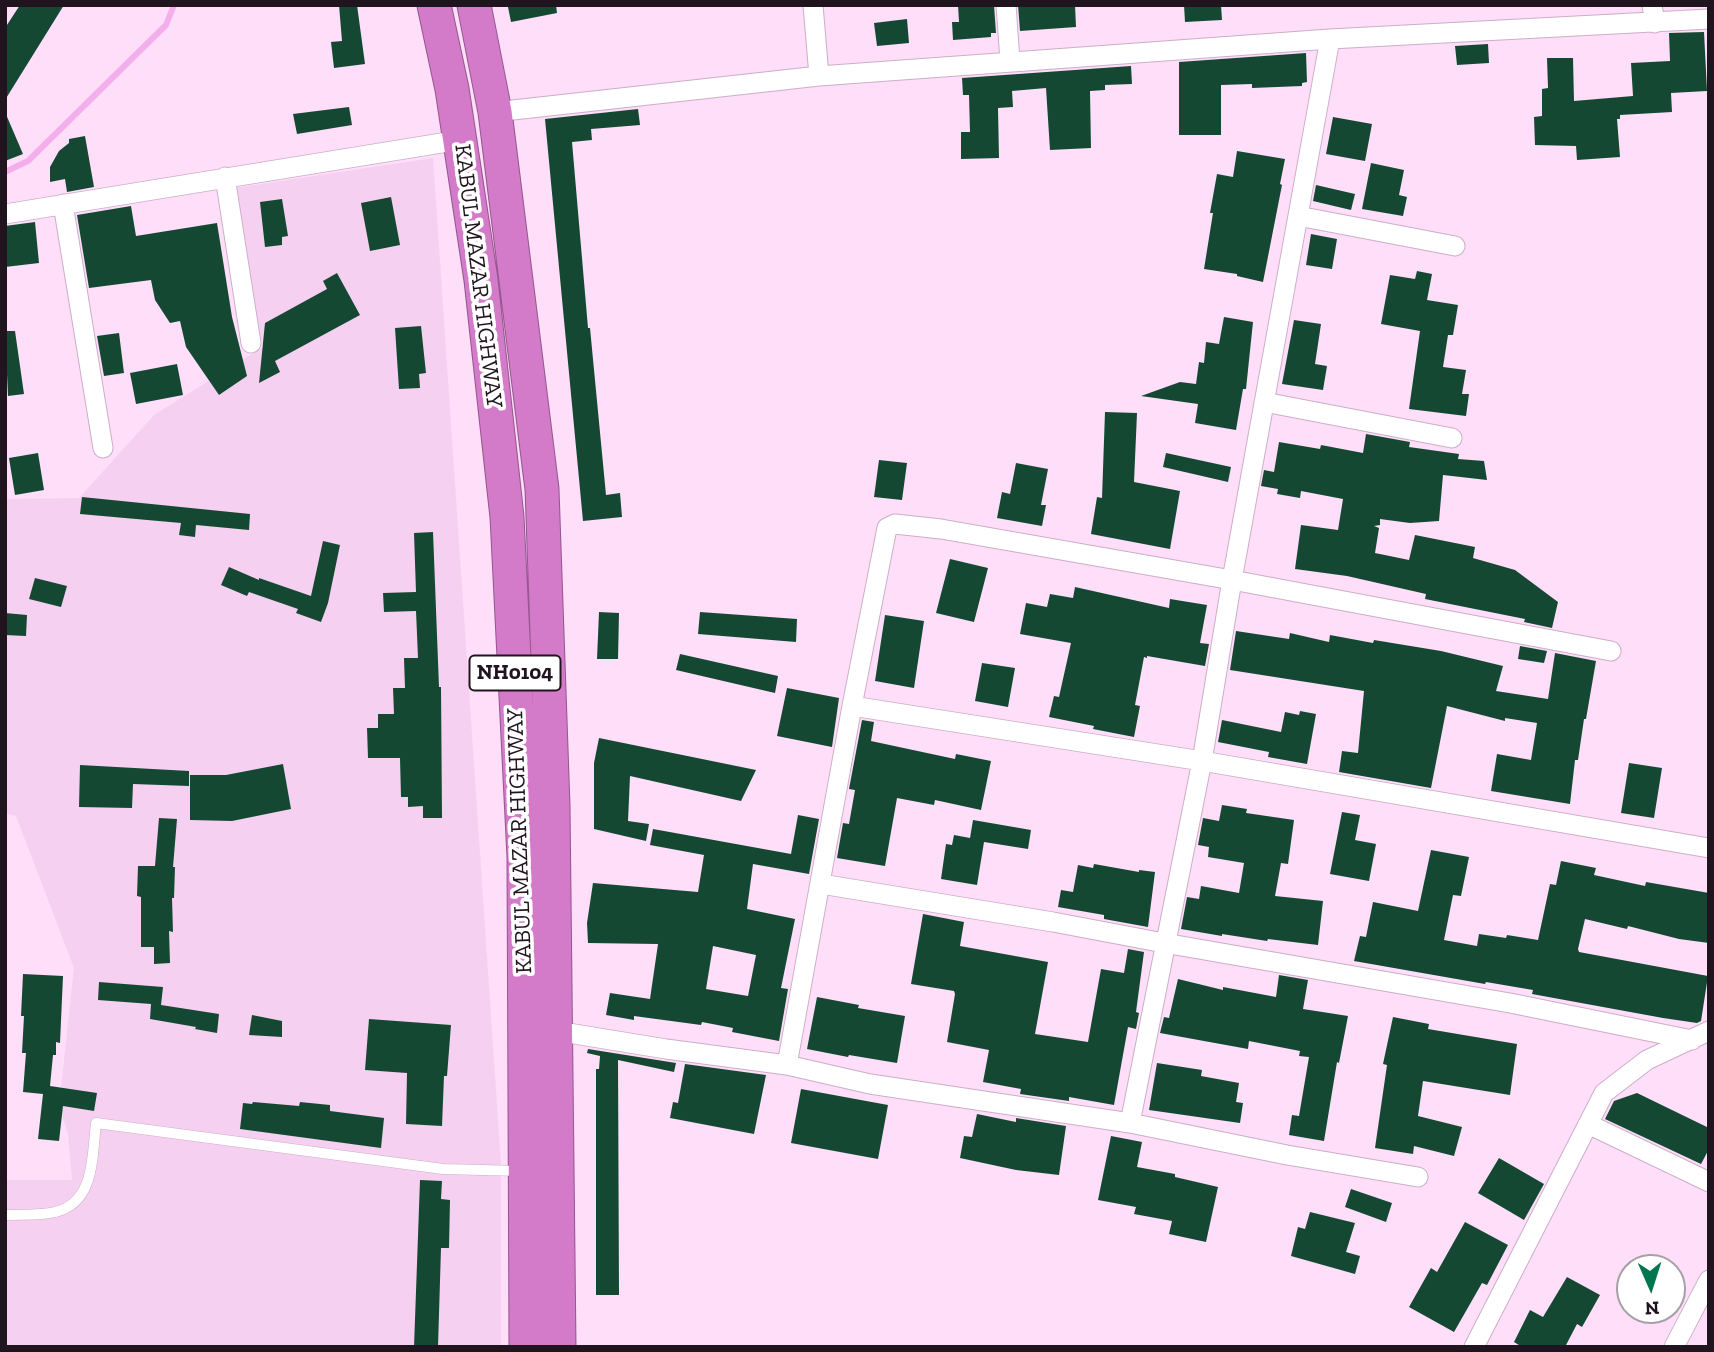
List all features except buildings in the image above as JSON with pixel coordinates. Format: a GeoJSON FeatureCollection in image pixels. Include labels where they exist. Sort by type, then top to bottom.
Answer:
{"type":"FeatureCollection","features":[{"type":"Feature","properties":{"kind":"highway","name":"KABUL MAZAR HIGHWAY"},"geometry":{"type":"LineString","coordinates":[[434,5],[452,89],[481,280],[507,517],[541,1171],[559,1347]]}},
{"type":"Feature","properties":{"kind":"highway","name":"KABUL MAZAR HIGHWAY"},"geometry":{"type":"LineString","coordinates":[[474,5],[493,98],[541,489],[549,690],[556,1031],[526,1347]]}},
{"type":"Feature","properties":{"kind":"highway"},"geometry":{"type":"LineString","coordinates":[[452,89],[493,98]]}},
{"type":"Feature","properties":{"kind":"highway"},"geometry":{"type":"LineString","coordinates":[[516,691],[549,690]]}},
{"type":"Feature","properties":{"kind":"street"},"geometry":{"type":"LineString","coordinates":[[813,5],[819,76]]}},
{"type":"Feature","properties":{"kind":"street"},"geometry":{"type":"LineString","coordinates":[[1006,5],[1010,61]]}},
{"type":"Feature","properties":{"kind":"street"},"geometry":{"type":"LineString","coordinates":[[493,98],[1653,14],[1709,19]]}},
{"type":"Feature","properties":{"kind":"street"},"geometry":{"type":"LineString","coordinates":[[1130,1123],[1202,761],[1232,580],[1331,39]]}},
{"type":"Feature","properties":{"kind":"street"},"geometry":{"type":"LineString","coordinates":[[5,215],[460,140]]}},
{"type":"Feature","properties":{"kind":"street"},"geometry":{"type":"LineString","coordinates":[[225,177],[251,343]]}},
{"type":"Feature","properties":{"kind":"street"},"geometry":{"type":"LineString","coordinates":[[63,204],[103,448]]}},
{"type":"Feature","properties":{"kind":"street"},"geometry":{"type":"LineString","coordinates":[[1298,216],[1455,246]]}},
{"type":"Feature","properties":{"kind":"street"},"geometry":{"type":"LineString","coordinates":[[1264,402],[1452,438]]}},
{"type":"Feature","properties":{"kind":"street"},"geometry":{"type":"LineString","coordinates":[[787,1065],[887,528],[895,524],[941,529],[1611,651]]}},
{"type":"Feature","properties":{"kind":"street"},"geometry":{"type":"LineString","coordinates":[[852,706],[1202,761],[1709,848]]}},
{"type":"Feature","properties":{"kind":"street"},"geometry":{"type":"LineString","coordinates":[[821,884],[1700,1036]]}},
{"type":"Feature","properties":{"kind":"street"},"geometry":{"type":"LineString","coordinates":[[556,1031],[787,1065],[870,1084],[1130,1123],[1287,1155],[1418,1177]]}},
{"type":"Feature","properties":{"kind":"street"},"geometry":{"type":"LineString","coordinates":[[1474,1347],[1604,1093],[1647,1060],[1700,1036]]}},
{"type":"Feature","properties":{"kind":"street"},"geometry":{"type":"LineString","coordinates":[[1588,1124],[1709,1182]]}},
{"type":"Feature","properties":{"kind":"street"},"geometry":{"type":"LineString","coordinates":[[1674,1347],[1709,1280]]}},
{"type":"Feature","properties":{"kind":"lane"},"geometry":{"type":"LineString","coordinates":[[5,1215],[56,1212],[77,1201],[89,1182],[96,1123],[443,1169],[541,1171]]}},
{"type":"Feature","properties":{"kind":"shaded area"},"geometry":{"type":"Polygon","coordinates":[[[433,158],[501,1164],[501,1347],[5,1347],[5,1180],[72,1180],[68,1134],[59,1106],[74,968],[16,816],[5,813],[5,499],[79,498],[154,415],[263,347],[228,189],[433,158]]]}},
{"type":"Feature","properties":{"kind":"waterway"},"geometry":{"type":"LineString","coordinates":[[5,172],[28,161],[166,25],[174,5]]}}]}
